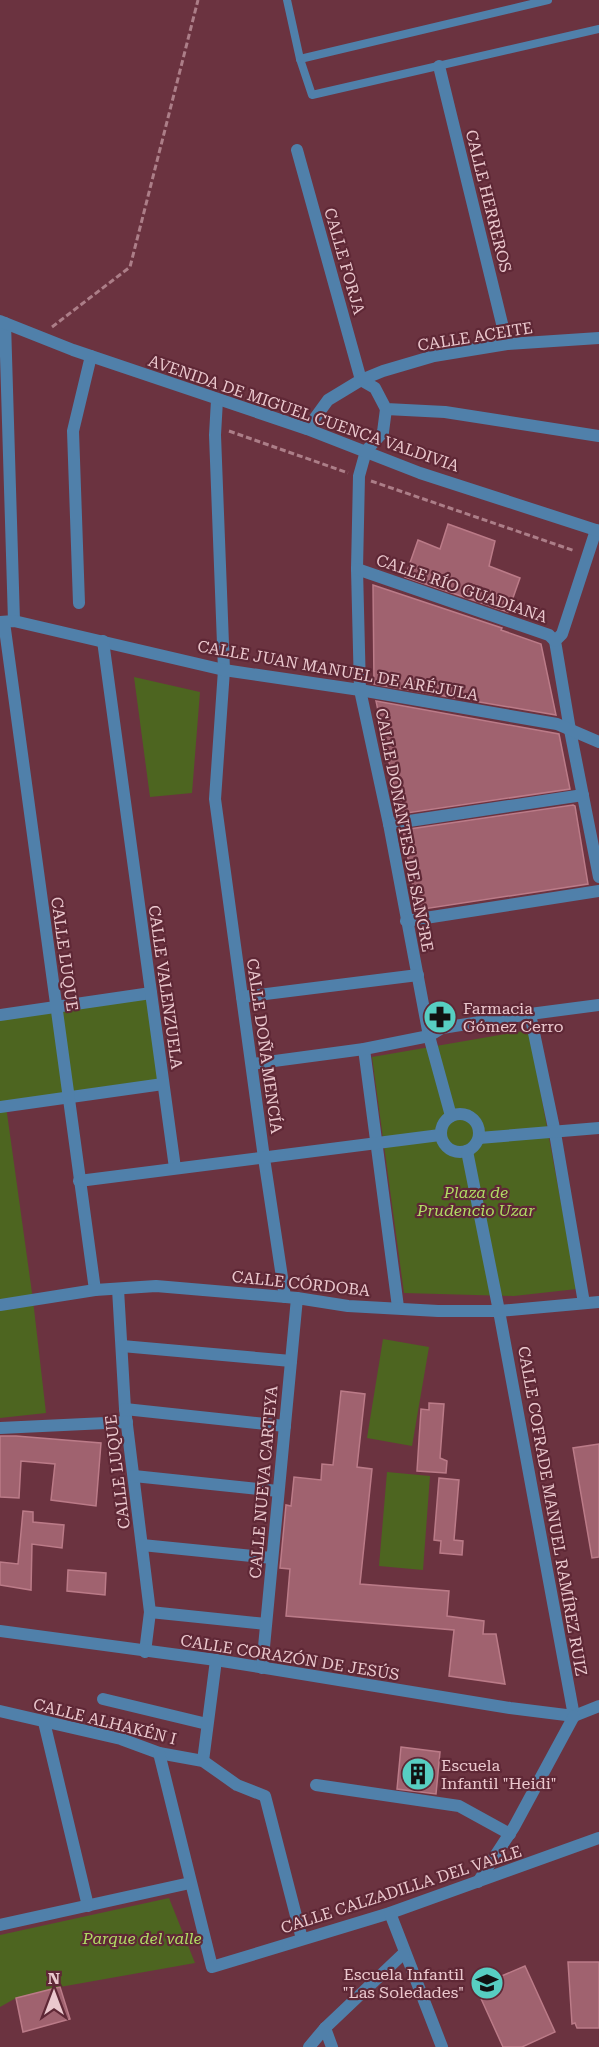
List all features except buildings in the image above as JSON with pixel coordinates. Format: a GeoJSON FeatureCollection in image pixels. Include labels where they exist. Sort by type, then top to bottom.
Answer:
{"type":"FeatureCollection","features":[{"type":"Feature","properties":{"kind":"street","name":"CALLE HERREROS"},"geometry":{"type":"LineString","coordinates":[[439,66],[507,344]]}},
{"type":"Feature","properties":{"kind":"street","name":"CALLE FORJA"},"geometry":{"type":"LineString","coordinates":[[297,150],[361,380]]}},
{"type":"Feature","properties":{"kind":"street","name":"AVENIDA DE MIGUEL CUENCA VALDIVIA"},"geometry":{"type":"LineString","coordinates":[[2,322],[91,356],[366,450],[420,472],[597,531]]}},
{"type":"Feature","properties":{"kind":"street","name":"CALLE LUQUE"},"geometry":{"type":"LineString","coordinates":[[2,322],[6,621],[95,1290]]}},
{"type":"Feature","properties":{"kind":"street","name":"CALLE ACEITE"},"geometry":{"type":"LineString","coordinates":[[307,429],[328,400],[361,380],[383,371],[434,356],[507,344],[599,338]]}},
{"type":"Feature","properties":{"kind":"street"},"geometry":{"type":"LineString","coordinates":[[79,603],[74,431],[91,356]]}},
{"type":"Feature","properties":{"kind":"street"},"geometry":{"type":"LineString","coordinates":[[361,380],[375,388],[386,409],[384,432],[366,450]]}},
{"type":"Feature","properties":{"kind":"street","name":"CALLE DOÑA MENCÍA"},"geometry":{"type":"LineString","coordinates":[[217,400],[214,435],[224,670],[215,799],[264,1158],[291,1298]]}},
{"type":"Feature","properties":{"kind":"street"},"geometry":{"type":"LineString","coordinates":[[386,409],[445,412],[599,435]]}},
{"type":"Feature","properties":{"kind":"street","name":"CALLE DONANTES DE SANGRE"},"geometry":{"type":"LineString","coordinates":[[366,450],[359,477],[357,569],[360,690],[429,1036],[451,1116]]}},
{"type":"Feature","properties":{"kind":"street"},"geometry":{"type":"LineString","coordinates":[[597,531],[562,634],[555,641],[599,877]]}},
{"type":"Feature","properties":{"kind":"street","name":"CALLE RÍO GUADIANA"},"geometry":{"type":"LineString","coordinates":[[357,569],[549,635],[555,641]]}},
{"type":"Feature","properties":{"kind":"street","name":"CALLE JUAN MANUEL DE ARÉJULA"},"geometry":{"type":"LineString","coordinates":[[6,621],[104,641],[224,670],[360,690],[557,724],[599,742]]}},
{"type":"Feature","properties":{"kind":"street","name":"CALLE VALENZUELA"},"geometry":{"type":"LineString","coordinates":[[104,641],[175,1168]]}},
{"type":"Feature","properties":{"kind":"street"},"geometry":{"type":"LineString","coordinates":[[388,824],[583,795]]}},
{"type":"Feature","properties":{"kind":"street"},"geometry":{"type":"LineString","coordinates":[[406,921],[599,891]]}},
{"type":"Feature","properties":{"kind":"street"},"geometry":{"type":"LineString","coordinates":[[242,997],[418,975]]}},
{"type":"Feature","properties":{"kind":"street"},"geometry":{"type":"LineString","coordinates":[[0,1015],[151,993]]}},
{"type":"Feature","properties":{"kind":"street"},"geometry":{"type":"LineString","coordinates":[[252,1065],[364,1049],[429,1036],[442,1028],[599,1005]]}},
{"type":"Feature","properties":{"kind":"street"},"geometry":{"type":"LineString","coordinates":[[530,1014],[555,1133],[584,1303]]}},
{"type":"Feature","properties":{"kind":"street"},"geometry":{"type":"LineString","coordinates":[[364,1049],[399,1307]]}},
{"type":"Feature","properties":{"kind":"street"},"geometry":{"type":"LineString","coordinates":[[0,1107],[163,1084]]}},
{"type":"Feature","properties":{"kind":"street"},"geometry":{"type":"LineString","coordinates":[[463,1114],[478,1125],[477,1143],[467,1151],[449,1150],[441,1141],[443,1124],[451,1116],[463,1114]]}},
{"type":"Feature","properties":{"kind":"street"},"geometry":{"type":"LineString","coordinates":[[479,1138],[599,1128]]}},
{"type":"Feature","properties":{"kind":"street"},"geometry":{"type":"LineString","coordinates":[[79,1181],[440,1135]]}},
{"type":"Feature","properties":{"kind":"street"},"geometry":{"type":"LineString","coordinates":[[467,1151],[499,1311]]}},
{"type":"Feature","properties":{"kind":"street","name":"CALLE CÓRDOBA"},"geometry":{"type":"LineString","coordinates":[[0,1305],[95,1290],[156,1286],[291,1298],[348,1306],[399,1307],[438,1311],[499,1311],[599,1302]]}},
{"type":"Feature","properties":{"kind":"street","name":"CALLE LUQUE"},"geometry":{"type":"LineString","coordinates":[[118,1288],[127,1422],[150,1612],[145,1652]]}},
{"type":"Feature","properties":{"kind":"street","name":"CALLE NUEVA CARTEYA"},"geometry":{"type":"LineString","coordinates":[[262,1668],[291,1361],[291,1298]]}},
{"type":"Feature","properties":{"kind":"street","name":"CALLE COFRADE MANUEL RAMÍREZ RUIZ"},"geometry":{"type":"LineString","coordinates":[[499,1311],[574,1716]]}},
{"type":"Feature","properties":{"kind":"street"},"geometry":{"type":"LineString","coordinates":[[122,1346],[291,1361]]}},
{"type":"Feature","properties":{"kind":"street"},"geometry":{"type":"LineString","coordinates":[[126,1409],[285,1426]]}},
{"type":"Feature","properties":{"kind":"street"},"geometry":{"type":"LineString","coordinates":[[0,1428],[127,1422]]}},
{"type":"Feature","properties":{"kind":"street"},"geometry":{"type":"LineString","coordinates":[[134,1476],[278,1491]]}},
{"type":"Feature","properties":{"kind":"street"},"geometry":{"type":"LineString","coordinates":[[142,1545],[272,1558]]}},
{"type":"Feature","properties":{"kind":"street"},"geometry":{"type":"LineString","coordinates":[[150,1612],[266,1624]]}},
{"type":"Feature","properties":{"kind":"street","name":"CALLE CORAZÓN DE JESÚS"},"geometry":{"type":"LineString","coordinates":[[0,1631],[216,1660],[510,1708],[574,1716]]}},
{"type":"Feature","properties":{"kind":"street"},"geometry":{"type":"LineString","coordinates":[[216,1660],[203,1761],[237,1785],[266,1796],[302,1939]]}},
{"type":"Feature","properties":{"kind":"street"},"geometry":{"type":"LineString","coordinates":[[103,1699],[207,1724]]}},
{"type":"Feature","properties":{"kind":"street"},"geometry":{"type":"LineString","coordinates":[[478,1882],[510,1834],[574,1716],[599,1706]]}},
{"type":"Feature","properties":{"kind":"street","name":"CALLE ALHAKÉN I"},"geometry":{"type":"LineString","coordinates":[[0,1711],[121,1739],[159,1753],[203,1761]]}},
{"type":"Feature","properties":{"kind":"street"},"geometry":{"type":"LineString","coordinates":[[45,1722],[88,1906]]}},
{"type":"Feature","properties":{"kind":"street"},"geometry":{"type":"LineString","coordinates":[[0,1925],[190,1883],[159,1753]]}},
{"type":"Feature","properties":{"kind":"street"},"geometry":{"type":"LineString","coordinates":[[316,1785],[459,1806],[510,1834]]}},
{"type":"Feature","properties":{"kind":"street","name":"CALLE CALZADILLA DEL VALLE"},"geometry":{"type":"LineString","coordinates":[[190,1883],[212,1967],[390,1913],[599,1838]]}},
{"type":"Feature","properties":{"kind":"street"},"geometry":{"type":"LineString","coordinates":[[390,1913],[442,2047]]}},
{"type":"Feature","properties":{"kind":"street"},"geometry":{"type":"LineString","coordinates":[[309,2047],[325,2028],[404,1953]]}},
{"type":"Feature","properties":{"kind":"street"},"geometry":{"type":"LineString","coordinates":[[325,2028],[332,2047]]}},
{"type":"Feature","properties":{"kind":"lane"},"geometry":{"type":"LineString","coordinates":[[287,0],[300,60],[312,95],[599,29]]}},
{"type":"Feature","properties":{"kind":"lane"},"geometry":{"type":"LineString","coordinates":[[300,60],[548,0]]}},
{"type":"Feature","properties":{"kind":"path"},"geometry":{"type":"LineString","coordinates":[[39,337],[130,267],[198,0]]}},
{"type":"Feature","properties":{"kind":"path"},"geometry":{"type":"LineString","coordinates":[[216,427],[588,556]]}},
{"type":"Feature","properties":{"kind":"green space"},"geometry":{"type":"Polygon","coordinates":[[[134,677],[200,692],[192,793],[150,797],[134,677]]]}},
{"type":"Feature","properties":{"kind":"green space"},"geometry":{"type":"Polygon","coordinates":[[[151,993],[163,1084],[6,1106],[46,1413],[0,1418],[0,1015],[151,993]]]}},
{"type":"Feature","properties":{"kind":"green space","name":"Plaza de Prudencio Uzar"},"geometry":{"type":"Polygon","coordinates":[[[529,1030],[577,1289],[514,1296],[404,1293],[372,1057],[529,1030]]]}},
{"type":"Feature","properties":{"kind":"green space"},"geometry":{"type":"Polygon","coordinates":[[[383,1339],[429,1347],[412,1446],[367,1438],[383,1339]]]}},
{"type":"Feature","properties":{"kind":"green space"},"geometry":{"type":"Polygon","coordinates":[[[387,1472],[430,1476],[423,1570],[379,1566],[387,1472]]]}},
{"type":"Feature","properties":{"kind":"green space","name":"Parque del valle"},"geometry":{"type":"Polygon","coordinates":[[[169,1898],[195,1963],[60,1987],[16,1998],[0,2007],[0,1935],[169,1898]]]}},
{"type":"Feature","properties":{"kind":"place","name":"Farmacia Gómez Cerro"},"geometry":{"type":"Point","coordinates":[440,1017]}},
{"type":"Feature","properties":{"kind":"place","name":"Escuela Infantil \"Heidi\""},"geometry":{"type":"Point","coordinates":[418,1774]}},
{"type":"Feature","properties":{"kind":"place","name":"Escuela Infantil \"Las Soledades\""},"geometry":{"type":"Point","coordinates":[487,1983]}}]}
